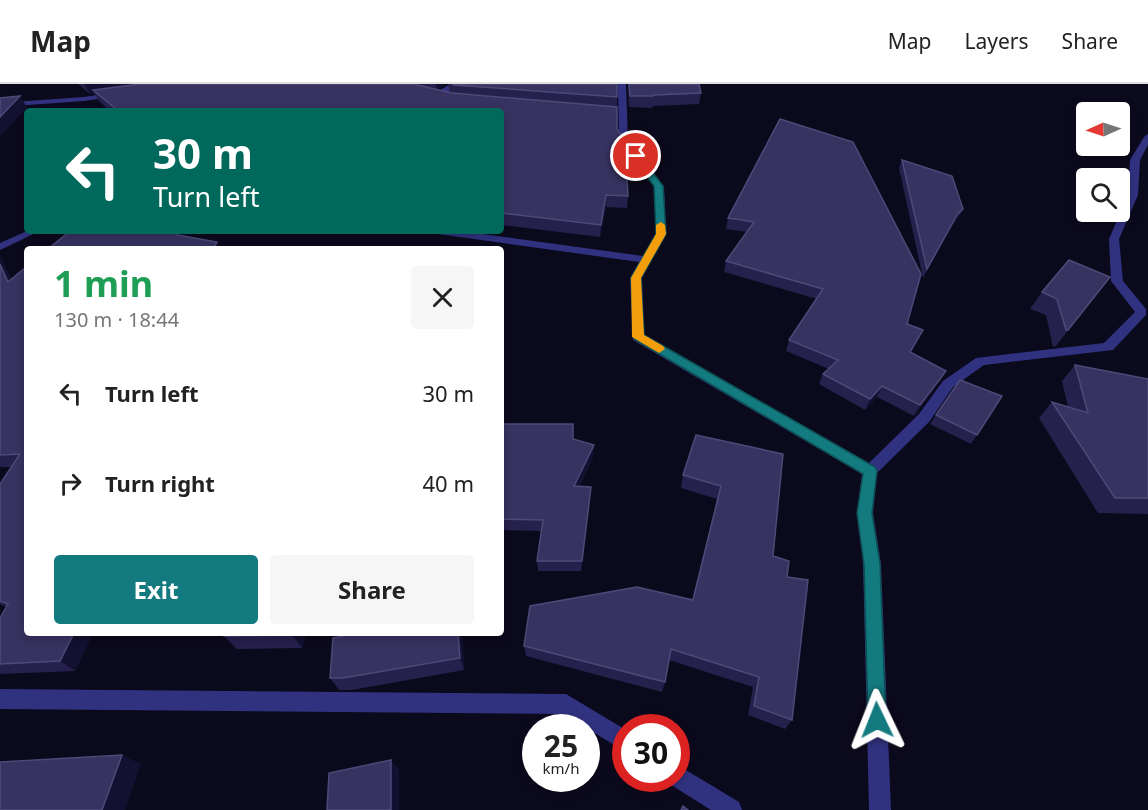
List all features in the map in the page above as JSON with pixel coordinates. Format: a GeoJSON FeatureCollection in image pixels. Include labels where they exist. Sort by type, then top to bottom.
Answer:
{"type":"FeatureCollection","features":[{"type":"Feature","properties":{"kind":"street"},"geometry":{"type":"LineString","coordinates":[[440,94],[455,84]]}},
{"type":"Feature","properties":{"kind":"street"},"geometry":{"type":"LineString","coordinates":[[622,84],[617,113],[624,141],[659,186],[661,234],[636,278],[638,337],[870,471]]}},
{"type":"Feature","properties":{"kind":"street"},"geometry":{"type":"LineString","coordinates":[[429,92],[454,100]]}},
{"type":"Feature","properties":{"kind":"street"},"geometry":{"type":"LineString","coordinates":[[0,105],[84,99],[127,93]]}},
{"type":"Feature","properties":{"kind":"street"},"geometry":{"type":"LineString","coordinates":[[880,810],[872,564],[865,513],[870,471],[924,418],[948,384],[981,361],[1108,347],[1142,312],[1117,281],[1114,239],[1133,195],[1135,160],[1148,137]]}},
{"type":"Feature","properties":{"kind":"street"},"geometry":{"type":"LineString","coordinates":[[0,247],[28,234]]}},
{"type":"Feature","properties":{"kind":"street"},"geometry":{"type":"LineString","coordinates":[[460,234],[646,260]]}},
{"type":"Feature","properties":{"kind":"street"},"geometry":{"type":"LineString","coordinates":[[0,699],[566,704],[612,733]]}},
{"type":"Feature","properties":{"kind":"street"},"geometry":{"type":"LineString","coordinates":[[690,784],[731,810]]}},
{"type":"Feature","properties":{"kind":"building"},"geometry":{"type":"Polygon","coordinates":[[[140,84],[413,84],[452,93],[617,107],[617,129],[625,140],[628,196],[606,195],[601,225],[504,213],[504,108],[115,108],[93,90],[140,84]]]}},
{"type":"Feature","properties":{"kind":"building"},"geometry":{"type":"Polygon","coordinates":[[[452,84],[617,84],[617,97],[454,85],[452,84]]]}},
{"type":"Feature","properties":{"kind":"building"},"geometry":{"type":"Polygon","coordinates":[[[629,84],[699,84],[701,93],[630,96],[629,84]]]}},
{"type":"Feature","properties":{"kind":"building"},"geometry":{"type":"Polygon","coordinates":[[[20,96],[0,117],[0,98],[20,96]]]}},
{"type":"Feature","properties":{"kind":"building"},"geometry":{"type":"Polygon","coordinates":[[[780,119],[853,142],[921,274],[907,324],[923,330],[910,352],[946,371],[920,405],[882,386],[870,399],[823,374],[838,360],[789,340],[823,289],[726,261],[754,222],[728,218],[780,119]]]}},
{"type":"Feature","properties":{"kind":"building"},"geometry":{"type":"Polygon","coordinates":[[[902,160],[952,176],[963,209],[957,215],[927,269],[902,160]]]}},
{"type":"Feature","properties":{"kind":"building"},"geometry":{"type":"Polygon","coordinates":[[[66,234],[177,234],[217,242],[215,246],[52,246],[66,234]]]}},
{"type":"Feature","properties":{"kind":"building"},"geometry":{"type":"Polygon","coordinates":[[[1069,260],[1110,277],[1066,330],[1057,299],[1042,292],[1069,260]]]}},
{"type":"Feature","properties":{"kind":"building"},"geometry":{"type":"Polygon","coordinates":[[[0,264],[8,282],[24,269],[24,636],[72,636],[60,661],[0,664],[0,618],[8,604],[0,601],[0,484],[20,454],[0,455],[0,264]]]}},
{"type":"Feature","properties":{"kind":"building"},"geometry":{"type":"Polygon","coordinates":[[[1075,365],[1148,379],[1148,498],[1115,498],[1052,402],[1088,413],[1075,365]]]}},
{"type":"Feature","properties":{"kind":"building"},"geometry":{"type":"Polygon","coordinates":[[[960,380],[1002,396],[977,435],[936,415],[960,380]]]}},
{"type":"Feature","properties":{"kind":"building"},"geometry":{"type":"Polygon","coordinates":[[[504,424],[573,424],[573,439],[594,445],[574,486],[591,487],[582,561],[537,561],[543,520],[504,519],[504,424]]]}},
{"type":"Feature","properties":{"kind":"building"},"geometry":{"type":"Polygon","coordinates":[[[696,435],[783,454],[773,556],[789,561],[787,577],[808,580],[792,720],[754,706],[759,677],[671,649],[665,682],[524,646],[530,606],[637,587],[693,600],[721,486],[683,475],[696,435]]]}},
{"type":"Feature","properties":{"kind":"building"},"geometry":{"type":"Polygon","coordinates":[[[344,636],[458,636],[460,658],[343,678],[330,678],[333,638],[344,636]]]}},
{"type":"Feature","properties":{"kind":"building"},"geometry":{"type":"Polygon","coordinates":[[[122,755],[102,810],[0,810],[0,762],[122,755]]]}},
{"type":"Feature","properties":{"kind":"building"},"geometry":{"type":"Polygon","coordinates":[[[391,760],[391,810],[327,810],[329,773],[391,760]]]}},
{"type":"Feature","properties":{"kind":"slow traffic"},"geometry":{"type":"LineString","coordinates":[[659,349],[638,337],[636,278],[661,234],[661,225]]}},
{"type":"Feature","properties":{"kind":"route"},"geometry":{"type":"LineString","coordinates":[[636,156],[659,186],[661,234],[636,278],[638,337],[870,471],[865,513],[872,564],[877,720]]}}]}
